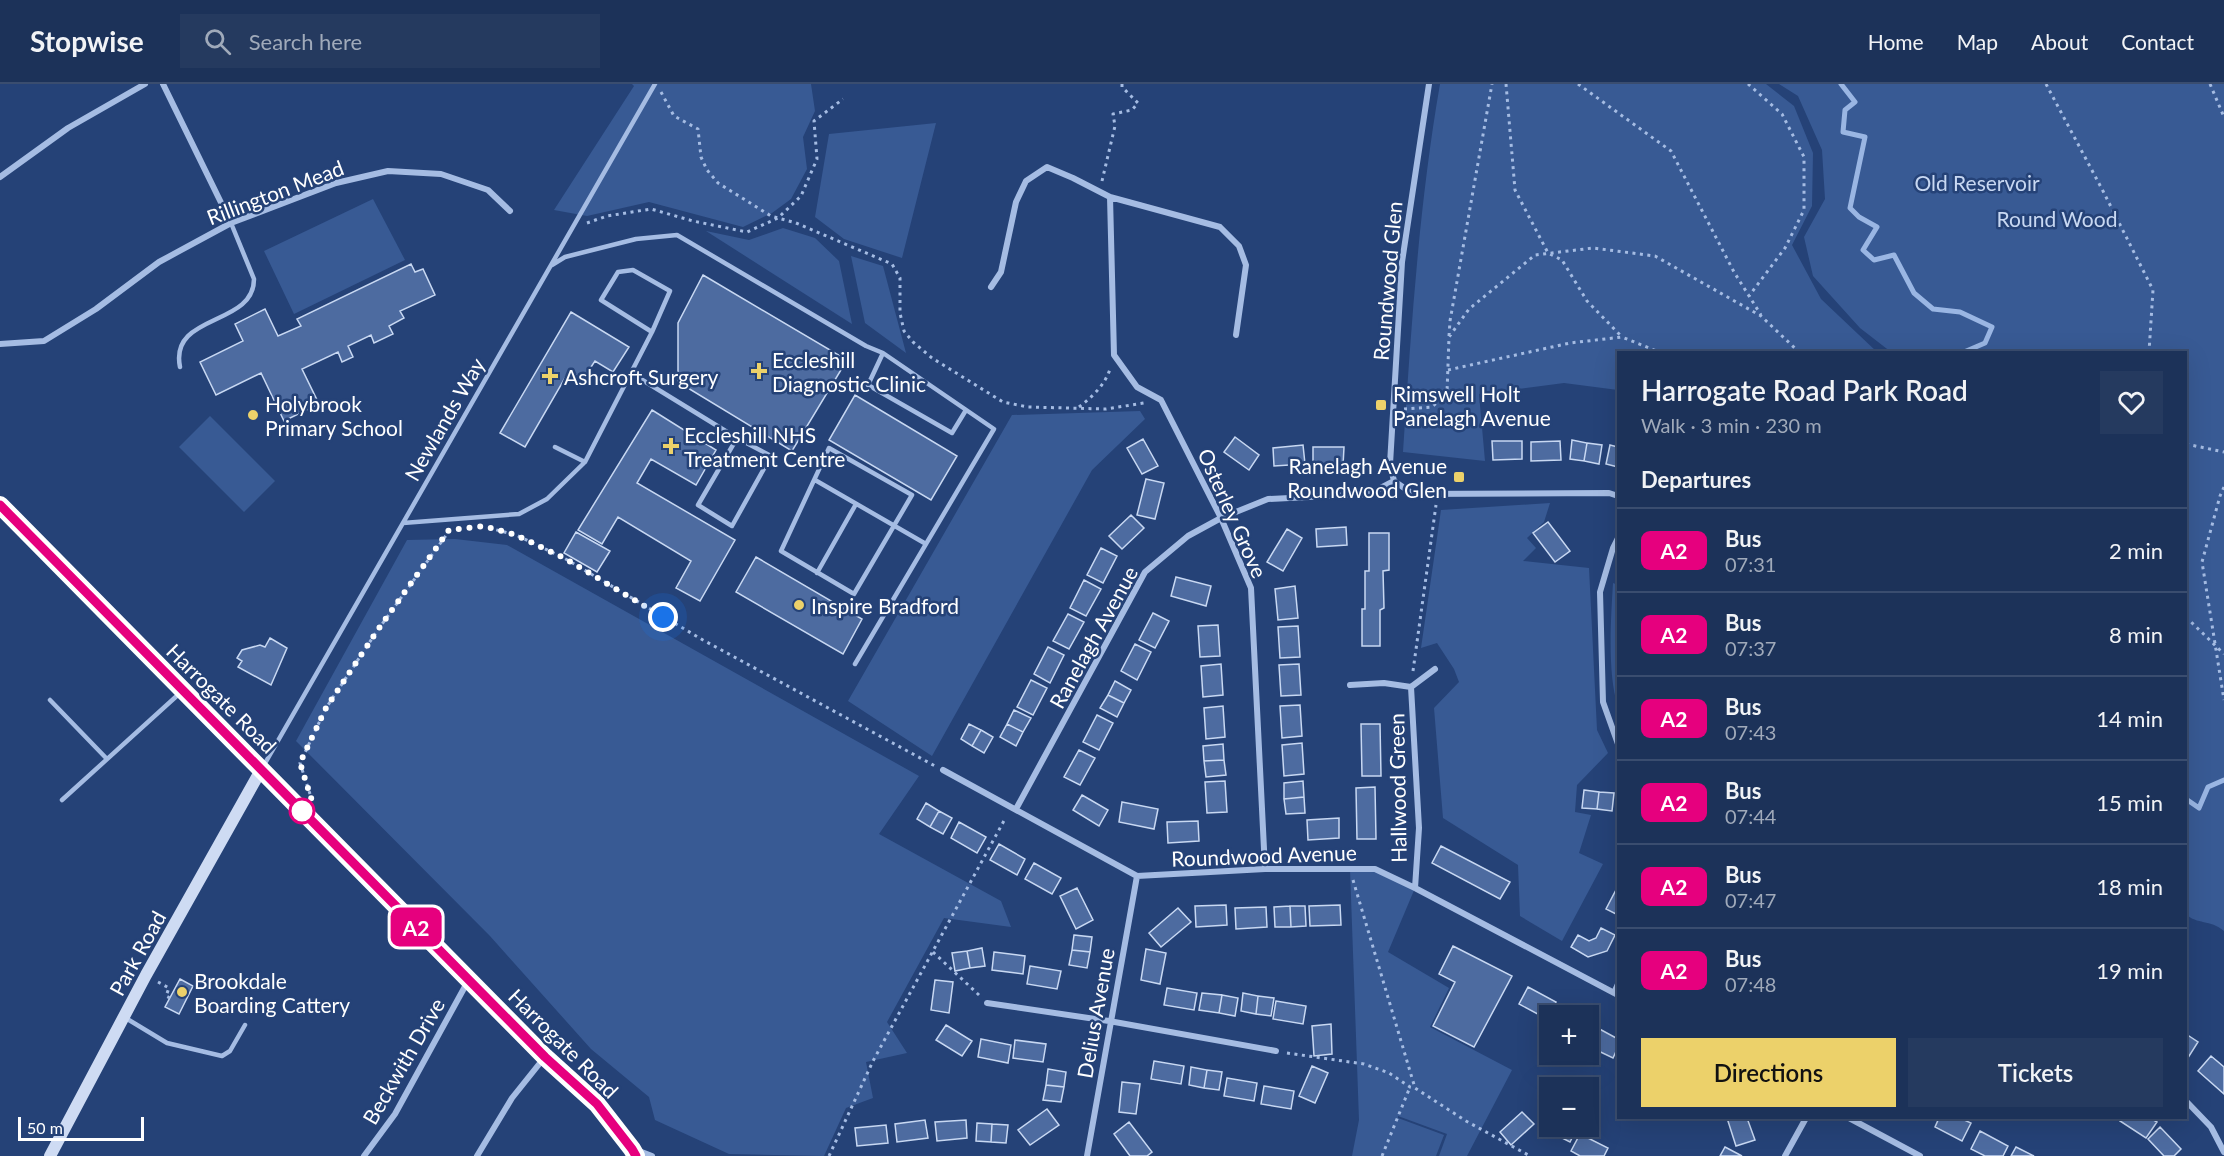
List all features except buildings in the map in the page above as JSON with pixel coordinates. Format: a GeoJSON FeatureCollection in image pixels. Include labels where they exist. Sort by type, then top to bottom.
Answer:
{"type":"FeatureCollection","features":[{"type":"Feature","properties":{"kind":"highway","name":"Harrogate Road"},"geometry":{"type":"LineString","coordinates":[[0,506],[468,980],[545,1057],[597,1104],[634,1152]]}},
{"type":"Feature","properties":{"kind":"street"},"geometry":{"type":"LineString","coordinates":[[0,177],[68,128],[145,84]]}},
{"type":"Feature","properties":{"kind":"street"},"geometry":{"type":"LineString","coordinates":[[163,84],[231,223]]}},
{"type":"Feature","properties":{"kind":"street","name":"Roundwood Glen"},"geometry":{"type":"LineString","coordinates":[[1394,482],[1390,464],[1402,262],[1429,84]]}},
{"type":"Feature","properties":{"kind":"street"},"geometry":{"type":"LineString","coordinates":[[991,287],[1001,272],[1016,202],[1026,181],[1047,167],[1110,196],[1220,227],[1239,246],[1246,265],[1236,335]]}},
{"type":"Feature","properties":{"kind":"street","name":"Rillington Mead"},"geometry":{"type":"LineString","coordinates":[[0,344],[44,341],[96,309],[159,262],[231,223],[336,183],[388,171],[441,174],[488,190],[510,211]]}},
{"type":"Feature","properties":{"kind":"street"},"geometry":{"type":"LineString","coordinates":[[1110,196],[1114,355],[1137,387],[1161,400]]}},
{"type":"Feature","properties":{"kind":"street","name":"Osterley Grove"},"geometry":{"type":"LineString","coordinates":[[1161,400],[1221,518],[1251,588],[1265,869]]}},
{"type":"Feature","properties":{"kind":"street"},"geometry":{"type":"LineString","coordinates":[[1394,482],[1413,494],[1609,493],[1617,496]]}},
{"type":"Feature","properties":{"kind":"street","name":"Ranelagh Avenue"},"geometry":{"type":"LineString","coordinates":[[1014,808],[1145,572],[1188,536],[1221,518],[1268,499],[1369,494],[1394,482]]}},
{"type":"Feature","properties":{"kind":"street"},"geometry":{"type":"LineString","coordinates":[[1617,540],[1612,548],[1600,592],[1603,702],[1617,741]]}},
{"type":"Feature","properties":{"kind":"street","name":"Hallwood Green"},"geometry":{"type":"LineString","coordinates":[[1350,684],[1384,683],[1411,687],[1435,669]]}},
{"type":"Feature","properties":{"kind":"street","name":"Hallwood Green"},"geometry":{"type":"LineString","coordinates":[[1411,687],[1419,828],[1415,888]]}},
{"type":"Feature","properties":{"kind":"street","name":"Park Road"},"geometry":{"type":"LineString","coordinates":[[50,1156],[146,975],[261,770]]}},
{"type":"Feature","properties":{"kind":"street"},"geometry":{"type":"LineString","coordinates":[[943,770],[1137,876]]}},
{"type":"Feature","properties":{"kind":"street","name":"Roundwood Avenue"},"geometry":{"type":"LineString","coordinates":[[1137,876],[1265,869],[1375,869],[1616,994]]}},
{"type":"Feature","properties":{"kind":"street","name":"Delius Avenue"},"geometry":{"type":"LineString","coordinates":[[1087,1156],[1109,1021],[1137,876]]}},
{"type":"Feature","properties":{"kind":"street","name":"Beckwith Drive"},"geometry":{"type":"LineString","coordinates":[[364,1156],[395,1114],[468,980]]}},
{"type":"Feature","properties":{"kind":"street"},"geometry":{"type":"LineString","coordinates":[[987,1003],[1109,1021],[1276,1051]]}},
{"type":"Feature","properties":{"kind":"street"},"geometry":{"type":"LineString","coordinates":[[477,1156],[512,1098],[545,1057]]}},
{"type":"Feature","properties":{"kind":"street"},"geometry":{"type":"LineString","coordinates":[[2187,1102],[2211,1127],[2224,1152]]}},
{"type":"Feature","properties":{"kind":"street"},"geometry":{"type":"LineString","coordinates":[[1785,1156],[1805,1119]]}},
{"type":"Feature","properties":{"kind":"street"},"geometry":{"type":"LineString","coordinates":[[1851,1119],[1920,1156]]}},
{"type":"Feature","properties":{"kind":"street"},"geometry":{"type":"LineString","coordinates":[[634,1152],[652,1156]]}},
{"type":"Feature","properties":{"kind":"lane","name":"Newlands Way"},"geometry":{"type":"LineString","coordinates":[[261,770],[656,84]]}},
{"type":"Feature","properties":{"kind":"lane"},"geometry":{"type":"LineString","coordinates":[[180,367],[178,356],[180,346],[189,335],[246,303],[251,296],[254,279],[231,223]]}},
{"type":"Feature","properties":{"kind":"lane"},"geometry":{"type":"LineString","coordinates":[[551,265],[565,257],[636,239],[677,235],[866,346],[883,353],[994,429],[855,664]]}},
{"type":"Feature","properties":{"kind":"lane"},"geometry":{"type":"LineString","coordinates":[[403,523],[519,514],[547,499],[585,462],[652,333],[670,291],[633,270],[618,272],[601,300],[652,333]]}},
{"type":"Feature","properties":{"kind":"lane"},"geometry":{"type":"LineString","coordinates":[[883,353],[868,385],[951,433],[966,410]]}},
{"type":"Feature","properties":{"kind":"lane"},"geometry":{"type":"LineString","coordinates":[[631,373],[737,438],[771,456],[732,526],[698,505],[737,438]]}},
{"type":"Feature","properties":{"kind":"lane"},"geometry":{"type":"LineString","coordinates":[[555,447],[585,462]]}},
{"type":"Feature","properties":{"kind":"lane"},"geometry":{"type":"LineString","coordinates":[[828,448],[912,495],[894,526],[854,594],[781,551],[828,448]]}},
{"type":"Feature","properties":{"kind":"lane"},"geometry":{"type":"LineString","coordinates":[[815,480],[926,544]]}},
{"type":"Feature","properties":{"kind":"lane"},"geometry":{"type":"LineString","coordinates":[[817,573],[856,504]]}},
{"type":"Feature","properties":{"kind":"lane"},"geometry":{"type":"LineString","coordinates":[[62,800],[183,690]]}},
{"type":"Feature","properties":{"kind":"lane"},"geometry":{"type":"LineString","coordinates":[[50,700],[107,759]]}},
{"type":"Feature","properties":{"kind":"lane"},"geometry":{"type":"LineString","coordinates":[[124,1017],[167,1042],[222,1056],[234,1046],[245,1025]]}},
{"type":"Feature","properties":{"kind":"path"},"geometry":{"type":"LineString","coordinates":[[656,84],[674,116],[698,129],[701,156],[707,170],[718,183],[768,214],[796,223],[891,264],[900,278],[900,313],[904,331],[932,358],[1003,402],[1028,407],[1106,409],[1161,400]]}},
{"type":"Feature","properties":{"kind":"path"},"geometry":{"type":"LineString","coordinates":[[1100,191],[1115,126],[1113,114],[1132,110],[1138,104],[1122,87],[1122,84]]}},
{"type":"Feature","properties":{"kind":"path"},"geometry":{"type":"LineString","coordinates":[[1393,409],[1432,407],[1447,393],[1450,321],[1492,84]]}},
{"type":"Feature","properties":{"kind":"path"},"geometry":{"type":"LineString","coordinates":[[1506,84],[1515,190],[1548,253],[1562,260],[1587,301],[1622,337],[1657,351]]}},
{"type":"Feature","properties":{"kind":"path"},"geometry":{"type":"LineString","coordinates":[[1578,84],[1671,151],[1734,272],[1761,315],[1798,351]]}},
{"type":"Feature","properties":{"kind":"path"},"geometry":{"type":"LineString","coordinates":[[1748,84],[1782,114],[1804,158],[1804,210],[1785,248],[1749,296]]}},
{"type":"Feature","properties":{"kind":"path"},"geometry":{"type":"LineString","coordinates":[[2046,84],[2153,290],[2150,351]]}},
{"type":"Feature","properties":{"kind":"path"},"geometry":{"type":"LineString","coordinates":[[2210,84],[2224,117]]}},
{"type":"Feature","properties":{"kind":"path"},"geometry":{"type":"LineString","coordinates":[[573,228],[607,216],[651,209],[693,221],[747,232],[778,218],[801,196],[817,159],[814,121],[843,99]]}},
{"type":"Feature","properties":{"kind":"path"},"geometry":{"type":"LineString","coordinates":[[1449,337],[1469,309],[1535,255],[1593,248],[1655,255],[1761,315]]}},
{"type":"Feature","properties":{"kind":"path"},"geometry":{"type":"LineString","coordinates":[[1448,370],[1570,343],[1622,337]]}},
{"type":"Feature","properties":{"kind":"path"},"geometry":{"type":"LineString","coordinates":[[1078,408],[1094,395],[1108,375],[1114,355]]}},
{"type":"Feature","properties":{"kind":"path"},"geometry":{"type":"LineString","coordinates":[[2187,444],[2224,452]]}},
{"type":"Feature","properties":{"kind":"path"},"geometry":{"type":"LineString","coordinates":[[2224,487],[2202,562],[2224,700]]}},
{"type":"Feature","properties":{"kind":"path"},"geometry":{"type":"LineString","coordinates":[[1411,687],[1437,494]]}},
{"type":"Feature","properties":{"kind":"path"},"geometry":{"type":"LineString","coordinates":[[484,526],[516,535],[564,558],[703,640],[943,770]]}},
{"type":"Feature","properties":{"kind":"path"},"geometry":{"type":"LineString","coordinates":[[304,813],[313,804],[300,763],[326,708],[377,631],[449,530],[461,529]]}},
{"type":"Feature","properties":{"kind":"path"},"geometry":{"type":"LineString","coordinates":[[2187,619],[2224,654]]}},
{"type":"Feature","properties":{"kind":"path"},"geometry":{"type":"LineString","coordinates":[[829,1156],[873,1061],[1014,808]]}},
{"type":"Feature","properties":{"kind":"path"},"geometry":{"type":"LineString","coordinates":[[1350,869],[1415,1088]]}},
{"type":"Feature","properties":{"kind":"path"},"geometry":{"type":"LineString","coordinates":[[933,952],[987,1003]]}},
{"type":"Feature","properties":{"kind":"path"},"geometry":{"type":"LineString","coordinates":[[146,975],[169,988],[166,996],[170,998]]}},
{"type":"Feature","properties":{"kind":"path"},"geometry":{"type":"LineString","coordinates":[[1276,1051],[1364,1064],[1389,1073],[1466,1121],[1530,1156]]}},
{"type":"Feature","properties":{"kind":"path"},"geometry":{"type":"LineString","coordinates":[[1382,1156],[1410,1087]]}},
{"type":"Feature","properties":{"kind":"green space"},"geometry":{"type":"Polygon","coordinates":[[[632,84],[811,84],[815,111],[803,137],[807,169],[791,199],[772,213],[743,227],[649,202],[587,216],[554,210],[634,86],[632,84]]]}},
{"type":"Feature","properties":{"kind":"green space"},"geometry":{"type":"Polygon","coordinates":[[[1440,84],[1766,84],[1794,106],[1813,153],[1812,206],[1792,245],[1821,299],[1876,351],[1617,351],[1617,390],[1564,383],[1479,394],[1485,461],[1403,452],[1421,221],[1440,84]]]}},
{"type":"Feature","properties":{"kind":"green space","name":"Round Wood"},"geometry":{"type":"Polygon","coordinates":[[[1779,84],[2224,84],[2224,931],[2187,915],[2187,351],[1890,351],[1860,328],[1813,276],[1804,237],[1825,199],[1822,150],[1798,96],[1779,84]]]}},
{"type":"Feature","properties":{"kind":"green space"},"geometry":{"type":"Polygon","coordinates":[[[936,123],[902,258],[844,239],[815,217],[829,134],[936,123]]]}},
{"type":"Feature","properties":{"kind":"green space"},"geometry":{"type":"Polygon","coordinates":[[[373,199],[405,260],[294,314],[264,251],[373,199]]]}},
{"type":"Feature","properties":{"kind":"green space"},"geometry":{"type":"Polygon","coordinates":[[[783,228],[815,238],[839,261],[852,324],[706,231],[749,240],[783,228]]]}},
{"type":"Feature","properties":{"kind":"green space"},"geometry":{"type":"Polygon","coordinates":[[[851,256],[883,266],[906,353],[865,323],[851,256]]]}},
{"type":"Feature","properties":{"kind":"green space"},"geometry":{"type":"Polygon","coordinates":[[[1140,411],[1145,419],[1092,470],[932,756],[848,701],[1012,415],[1140,411]]]}},
{"type":"Feature","properties":{"kind":"green space"},"geometry":{"type":"Polygon","coordinates":[[[210,416],[275,481],[244,512],[179,447],[210,416]]]}},
{"type":"Feature","properties":{"kind":"green space"},"geometry":{"type":"Polygon","coordinates":[[[1550,503],[1544,522],[1527,538],[1536,548],[1523,561],[1589,568],[1597,730],[1608,753],[1577,785],[1575,812],[1591,815],[1579,853],[1603,864],[1562,941],[1520,916],[1518,865],[1443,818],[1434,708],[1459,682],[1454,669],[1437,643],[1421,648],[1441,510],[1550,503]]]}},
{"type":"Feature","properties":{"kind":"green space"},"geometry":{"type":"Polygon","coordinates":[[[455,539],[507,545],[919,776],[879,834],[1001,901],[1011,927],[944,918],[887,1022],[907,1053],[866,1062],[873,1098],[846,1108],[824,1156],[729,1154],[655,1120],[649,1097],[591,1049],[490,936],[296,741],[407,540],[455,539]]]}},
{"type":"Feature","properties":{"kind":"green space"},"geometry":{"type":"Polygon","coordinates":[[[1613,583],[1617,585],[1617,702],[1612,678],[1613,583]]]}},
{"type":"Feature","properties":{"kind":"green space"},"geometry":{"type":"Polygon","coordinates":[[[1350,869],[1375,869],[1415,888],[1388,952],[1449,988],[1430,1027],[1512,1070],[1467,1156],[1439,1156],[1447,1134],[1398,1116],[1398,1118],[1444,1135],[1436,1156],[1352,1156],[1359,1120],[1350,869]]]}},
{"type":"Feature","properties":{"kind":"waterway"},"geometry":{"type":"LineString","coordinates":[[1841,84],[1855,102],[1845,110],[1843,132],[1865,137],[1850,208],[1859,217],[1877,227],[1863,250],[1874,260],[1894,255],[1914,293],[1933,309],[1960,312],[1992,327],[1985,343],[1966,351]]}},
{"type":"Feature","properties":{"kind":"waterway"},"geometry":{"type":"LineString","coordinates":[[2187,800],[2199,808],[2208,787],[2224,780]]}},
{"type":"Feature","properties":{"kind":"bus line","name":"A2"},"geometry":{"type":"LineString","coordinates":[[0,505],[545,1057],[597,1104],[636,1156]]}},
{"type":"Feature","properties":{"kind":"place","name":"Eccleshill Diagnostic Clinic"},"geometry":{"type":"Point","coordinates":[759,371]}},
{"type":"Feature","properties":{"kind":"place","name":"Ashcroft Surgery"},"geometry":{"type":"Point","coordinates":[550,376]}},
{"type":"Feature","properties":{"kind":"place","name":"Rimswell Holt Panelagh Avenue"},"geometry":{"type":"Point","coordinates":[1381,405]}},
{"type":"Feature","properties":{"kind":"place","name":"Holybrook Primary School"},"geometry":{"type":"Point","coordinates":[253,415]}},
{"type":"Feature","properties":{"kind":"place","name":"Eccleshill NHS Treatment Centre"},"geometry":{"type":"Point","coordinates":[671,446]}},
{"type":"Feature","properties":{"kind":"place","name":"Ranelagh Avenue Roundwood Glen"},"geometry":{"type":"Point","coordinates":[1459,477]}},
{"type":"Feature","properties":{"kind":"place","name":"Inspire Bradford"},"geometry":{"type":"Point","coordinates":[799,605]}},
{"type":"Feature","properties":{"kind":"place","name":"Brookdale Boarding Cattery"},"geometry":{"type":"Point","coordinates":[182,992]}},
{"type":"Feature","properties":{"kind":"route"},"geometry":{"type":"LineString","coordinates":[[302,811],[304,813],[313,804],[300,763],[326,708],[377,631],[449,530],[484,526],[516,535],[564,558],[663,617]]}},
{"type":"Feature","properties":{"kind":"park label","name":"Old Reservoir"},"geometry":{"type":"Point","coordinates":[1977,182]}}]}
